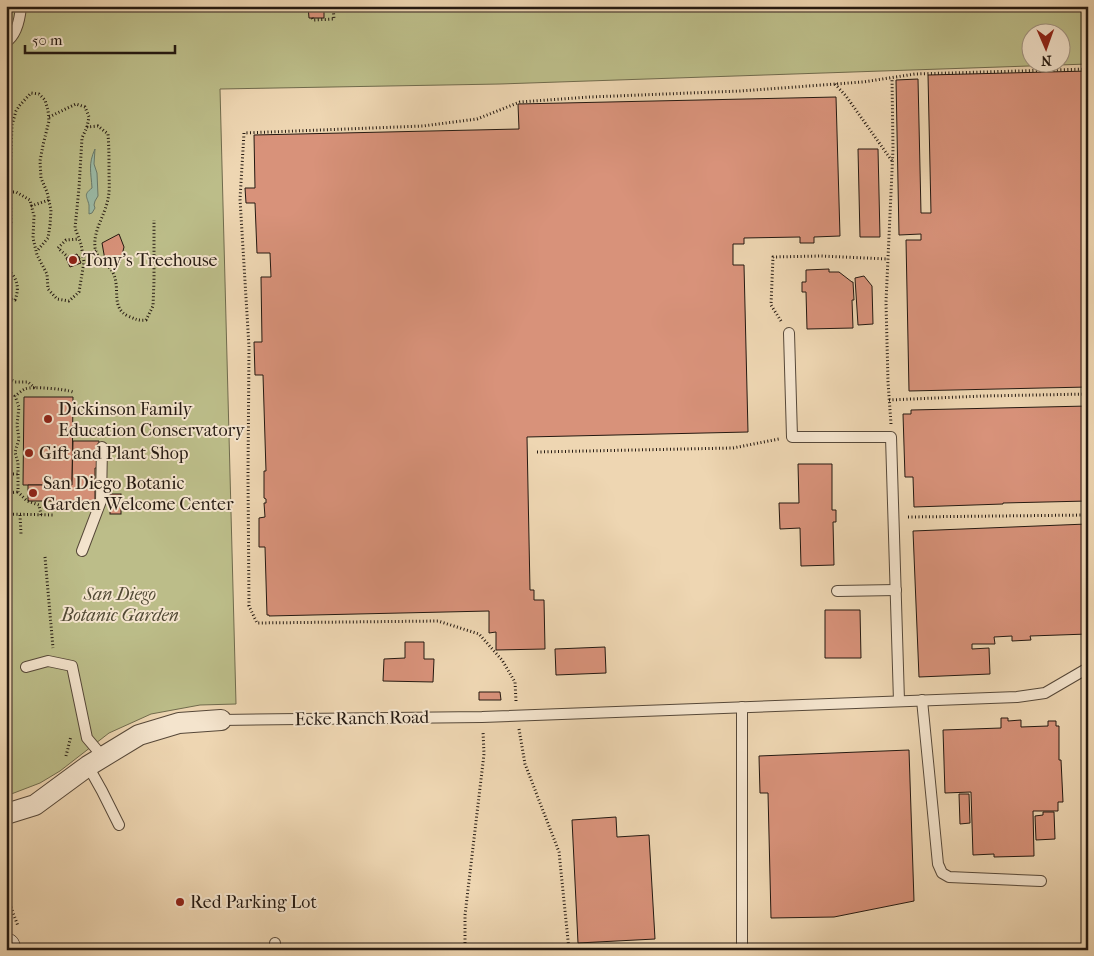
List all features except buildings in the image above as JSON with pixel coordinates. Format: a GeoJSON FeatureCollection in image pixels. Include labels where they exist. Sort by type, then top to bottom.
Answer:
{"type":"FeatureCollection","features":[{"type":"Feature","properties":{"kind":"street","name":"Ecke Ranch Road"},"geometry":{"type":"LineString","coordinates":[[6,814],[35,805],[96,762],[139,735],[179,724],[221,720]]}},
{"type":"Feature","properties":{"kind":"lane"},"geometry":{"type":"LineString","coordinates":[[6,42],[10,39],[19,20],[21,6]]}},
{"type":"Feature","properties":{"kind":"lane"},"geometry":{"type":"LineString","coordinates":[[789,333],[792,437],[891,437],[898,701]]}},
{"type":"Feature","properties":{"kind":"lane"},"geometry":{"type":"LineString","coordinates":[[82,551],[100,501],[102,447]]}},
{"type":"Feature","properties":{"kind":"lane"},"geometry":{"type":"LineString","coordinates":[[837,591],[896,590]]}},
{"type":"Feature","properties":{"kind":"lane"},"geometry":{"type":"LineString","coordinates":[[26,667],[48,661],[72,666],[87,738],[96,762],[102,790],[119,825]]}},
{"type":"Feature","properties":{"kind":"lane","name":"Ecke Ranch Road"},"geometry":{"type":"LineString","coordinates":[[221,720],[482,717],[1017,696],[1045,693],[1088,668]]}},
{"type":"Feature","properties":{"kind":"lane"},"geometry":{"type":"LineString","coordinates":[[922,700],[938,864],[942,873],[949,877],[1041,881]]}},
{"type":"Feature","properties":{"kind":"lane"},"geometry":{"type":"LineString","coordinates":[[742,707],[742,950]]}},
{"type":"Feature","properties":{"kind":"path"},"geometry":{"type":"LineString","coordinates":[[312,18],[313,20],[334,19],[334,6]]}},
{"type":"Feature","properties":{"kind":"path"},"geometry":{"type":"LineString","coordinates":[[569,950],[559,852],[526,764],[516,715],[515,682],[502,660],[479,634],[438,621],[257,623],[249,606],[249,347],[240,199],[244,133],[423,126],[476,119],[520,102],[590,96],[740,91],[835,84],[915,74],[1088,69]]}},
{"type":"Feature","properties":{"kind":"path"},"geometry":{"type":"LineString","coordinates":[[891,437],[886,302],[892,161],[892,78]]}},
{"type":"Feature","properties":{"kind":"path"},"geometry":{"type":"LineString","coordinates":[[835,84],[846,96],[892,161]]}},
{"type":"Feature","properties":{"kind":"path"},"geometry":{"type":"LineString","coordinates":[[8,233],[11,222],[8,192],[12,125],[20,105],[31,93],[39,94],[45,100],[49,117],[40,161],[41,178],[51,210],[48,238],[36,251]]}},
{"type":"Feature","properties":{"kind":"path"},"geometry":{"type":"LineString","coordinates":[[8,192],[16,192],[30,200],[34,216],[36,251],[47,274],[48,289],[57,299],[69,301],[79,292],[84,262],[81,244],[75,228],[82,138],[89,117],[85,107],[76,104],[49,117]]}},
{"type":"Feature","properties":{"kind":"path"},"geometry":{"type":"LineString","coordinates":[[87,127],[98,126],[108,134],[109,145],[109,191],[96,236],[95,249],[99,258],[105,262],[114,274],[117,304],[125,314],[138,321],[146,320],[153,306],[154,220]]}},
{"type":"Feature","properties":{"kind":"path"},"geometry":{"type":"LineString","coordinates":[[31,206],[49,200]]}},
{"type":"Feature","properties":{"kind":"path"},"geometry":{"type":"LineString","coordinates":[[79,239],[66,240],[58,248],[68,257],[79,258],[96,251]]}},
{"type":"Feature","properties":{"kind":"path"},"geometry":{"type":"LineString","coordinates":[[789,333],[771,304],[773,257],[821,256],[888,259]]}},
{"type":"Feature","properties":{"kind":"path"},"geometry":{"type":"LineString","coordinates":[[6,298],[14,300],[18,284],[15,277],[7,269]]}},
{"type":"Feature","properties":{"kind":"path"},"geometry":{"type":"LineString","coordinates":[[6,377],[15,382],[28,382],[36,388]]}},
{"type":"Feature","properties":{"kind":"path"},"geometry":{"type":"LineString","coordinates":[[18,492],[18,463],[15,452],[18,439],[18,407],[15,396],[26,388],[68,390],[72,392]]}},
{"type":"Feature","properties":{"kind":"path"},"geometry":{"type":"LineString","coordinates":[[889,400],[1088,394]]}},
{"type":"Feature","properties":{"kind":"path"},"geometry":{"type":"LineString","coordinates":[[536,452],[733,448],[792,437]]}},
{"type":"Feature","properties":{"kind":"path"},"geometry":{"type":"LineString","coordinates":[[6,474],[18,474]]}},
{"type":"Feature","properties":{"kind":"path"},"geometry":{"type":"LineString","coordinates":[[6,493],[18,492],[28,501],[39,505],[41,515]]}},
{"type":"Feature","properties":{"kind":"path"},"geometry":{"type":"LineString","coordinates":[[6,514],[55,515]]}},
{"type":"Feature","properties":{"kind":"path"},"geometry":{"type":"LineString","coordinates":[[20,515],[21,534]]}},
{"type":"Feature","properties":{"kind":"path"},"geometry":{"type":"LineString","coordinates":[[894,518],[1088,515]]}},
{"type":"Feature","properties":{"kind":"path"},"geometry":{"type":"LineString","coordinates":[[45,556],[53,650]]}},
{"type":"Feature","properties":{"kind":"path"},"geometry":{"type":"LineString","coordinates":[[465,950],[465,915],[484,754],[482,717]]}},
{"type":"Feature","properties":{"kind":"path"},"geometry":{"type":"LineString","coordinates":[[6,894],[11,943]]}},
{"type":"Feature","properties":{"kind":"green space","name":"San Diego Botanic Garden"},"geometry":{"type":"Polygon","coordinates":[[[6,6],[1088,6],[1088,64],[1072,65],[1072,22],[1022,22],[1022,66],[500,84],[220,89],[236,704],[200,705],[151,714],[109,733],[60,771],[40,783],[6,796],[6,6]]]}},
{"type":"Feature","properties":{"kind":"shaded area"},"geometry":{"type":"Polygon","coordinates":[[[95,149],[94,164],[97,173],[98,196],[94,205],[95,208],[89,214],[86,196],[87,192],[92,188],[91,164],[95,149]]]}},
{"type":"Feature","properties":{"kind":"place","name":"Tony's Treehouse"},"geometry":{"type":"Point","coordinates":[73,260]}},
{"type":"Feature","properties":{"kind":"place","name":"Dickinson Family Education Conservatory"},"geometry":{"type":"Point","coordinates":[48,419]}},
{"type":"Feature","properties":{"kind":"place","name":"Gift and Plant Shop"},"geometry":{"type":"Point","coordinates":[29,453]}},
{"type":"Feature","properties":{"kind":"place","name":"San Diego Botanic Garden Welcome Center"},"geometry":{"type":"Point","coordinates":[33,493]}},
{"type":"Feature","properties":{"kind":"place","name":"Red Parking Lot"},"geometry":{"type":"Point","coordinates":[180,902]}}]}
